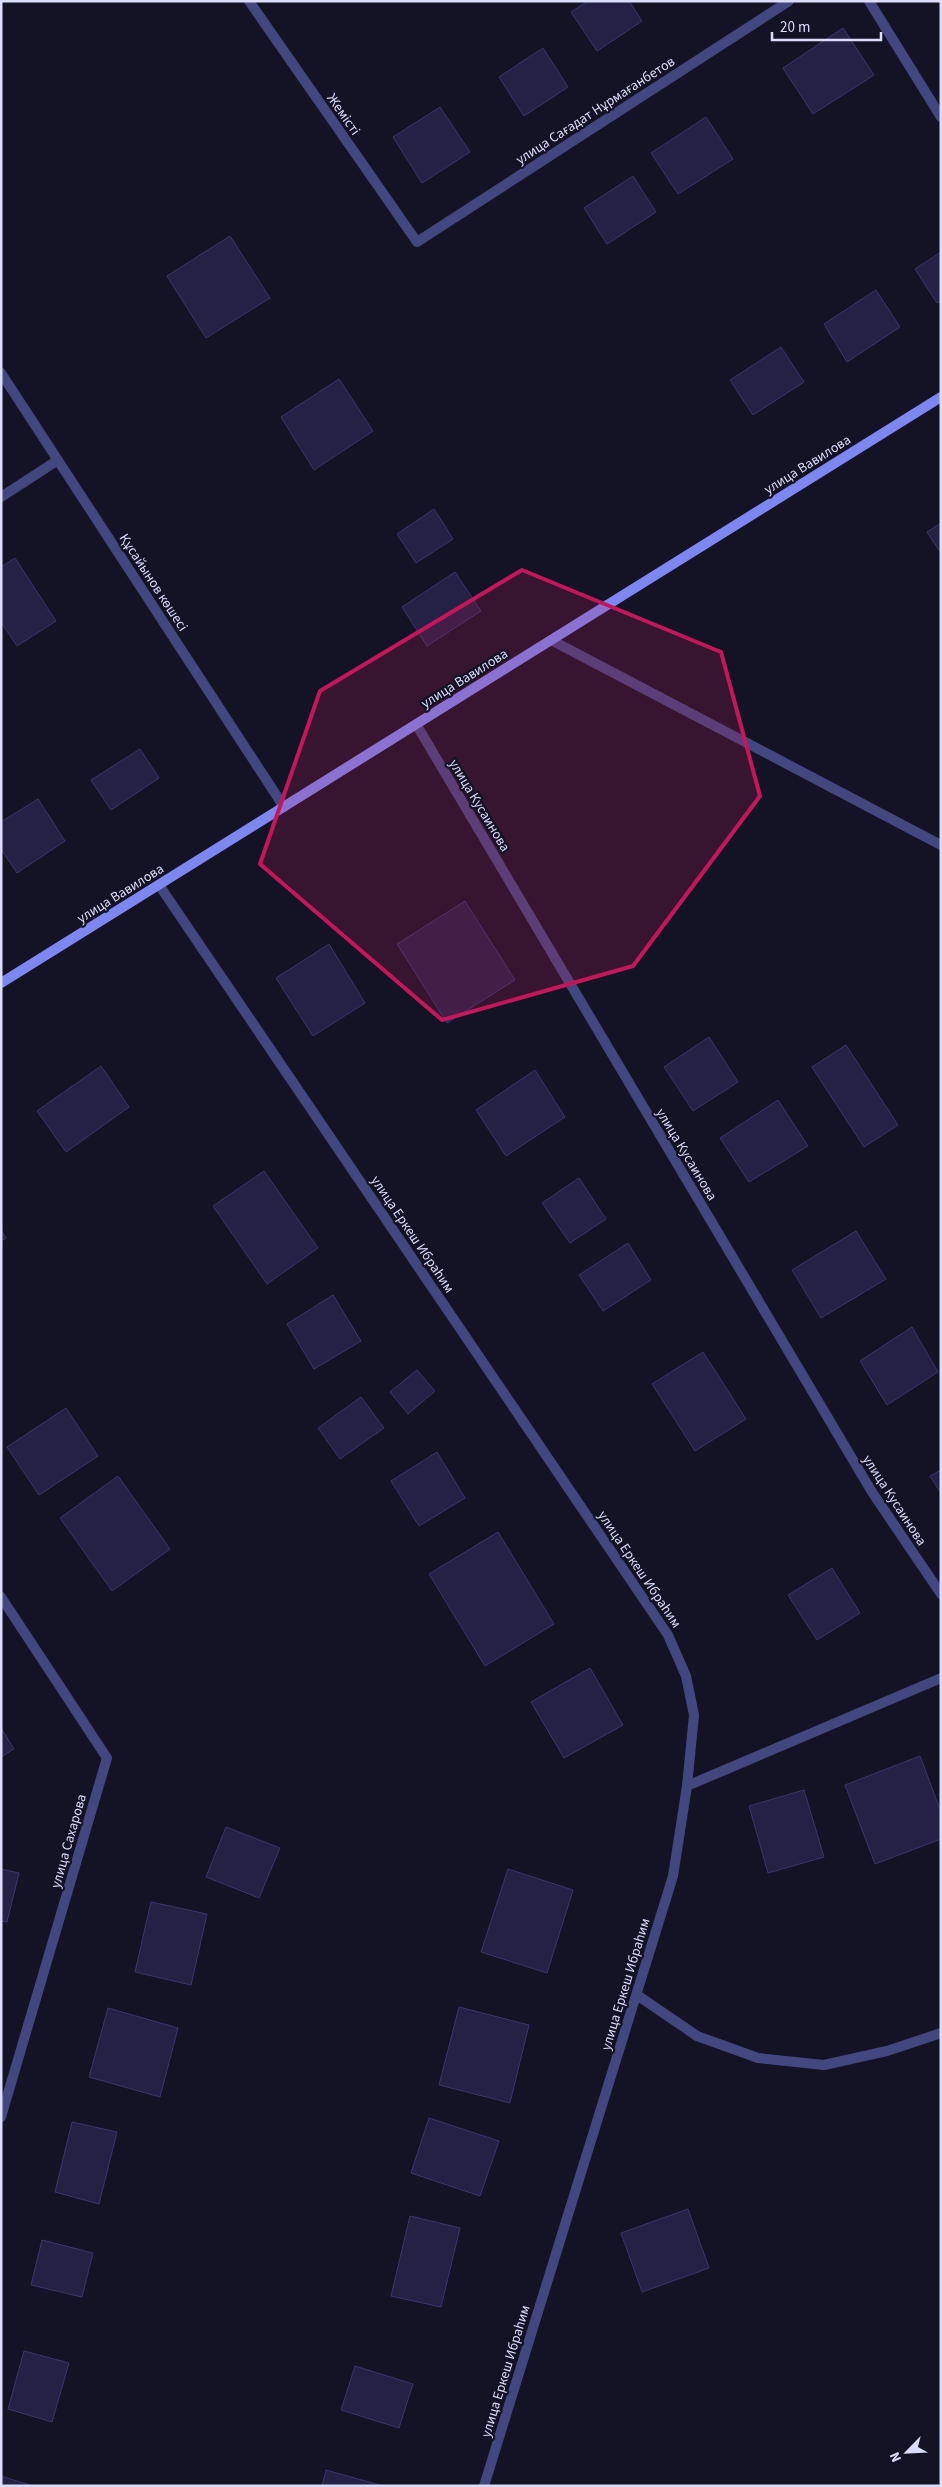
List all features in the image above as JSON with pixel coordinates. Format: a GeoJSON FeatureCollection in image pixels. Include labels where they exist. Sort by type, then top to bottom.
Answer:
{"type":"FeatureCollection","features":[{"type":"Feature","properties":{"kind":"street","name":"Жемісті"},"geometry":{"type":"LineString","coordinates":[[249,1],[417,242]]}},
{"type":"Feature","properties":{"kind":"street","name":"улица Сағадат Нұрмағанбетов"},"geometry":{"type":"LineString","coordinates":[[417,242],[789,1]]}},
{"type":"Feature","properties":{"kind":"street"},"geometry":{"type":"LineString","coordinates":[[869,1],[941,117]]}},
{"type":"Feature","properties":{"kind":"street","name":"Құсайынов көшесі"},"geometry":{"type":"LineString","coordinates":[[1,373],[284,807]]}},
{"type":"Feature","properties":{"kind":"street","name":"улица Вавилова"},"geometry":{"type":"LineString","coordinates":[[1,983],[941,397]]}},
{"type":"Feature","properties":{"kind":"street"},"geometry":{"type":"LineString","coordinates":[[1,496],[58,460]]}},
{"type":"Feature","properties":{"kind":"street"},"geometry":{"type":"LineString","coordinates":[[551,640],[941,845]]}},
{"type":"Feature","properties":{"kind":"street","name":"улица Кусаинова"},"geometry":{"type":"LineString","coordinates":[[416,724],[872,1492],[941,1594]]}},
{"type":"Feature","properties":{"kind":"street","name":"улица Еркеш Ибраһим"},"geometry":{"type":"LineString","coordinates":[[159,885],[668,1635],[686,1676],[694,1715],[687,1786],[673,1876],[484,2486]]}},
{"type":"Feature","properties":{"kind":"street","name":"улица Сахарова"},"geometry":{"type":"LineString","coordinates":[[1,1597],[107,1758],[1,2117]]}},
{"type":"Feature","properties":{"kind":"street"},"geometry":{"type":"LineString","coordinates":[[687,1786],[941,1678]]}},
{"type":"Feature","properties":{"kind":"street"},"geometry":{"type":"LineString","coordinates":[[637,1995],[697,2036],[758,2058],[824,2065],[887,2051],[941,2033]]}},
{"type":"Feature","properties":{"kind":"highlighted area"},"geometry":{"type":"Polygon","coordinates":[[[522,570],[721,652],[760,796],[633,966],[442,1020],[260,864],[320,691],[522,570]]]}},
{"type":"Feature","properties":{"kind":"building"},"geometry":{"type":"Polygon","coordinates":[[[588,1],[629,1],[642,21],[597,51],[571,12],[588,1]]]}},
{"type":"Feature","properties":{"kind":"building"},"geometry":{"type":"Polygon","coordinates":[[[843,28],[874,75],[813,114],[783,68],[843,28]]]}},
{"type":"Feature","properties":{"kind":"building"},"geometry":{"type":"Polygon","coordinates":[[[543,48],[568,87],[524,116],[499,77],[543,48]]]}},
{"type":"Feature","properties":{"kind":"building"},"geometry":{"type":"Polygon","coordinates":[[[440,107],[470,152],[422,183],[393,137],[440,107]]]}},
{"type":"Feature","properties":{"kind":"building"},"geometry":{"type":"Polygon","coordinates":[[[706,117],[733,159],[678,194],[651,153],[706,117]]]}},
{"type":"Feature","properties":{"kind":"building"},"geometry":{"type":"Polygon","coordinates":[[[633,176],[656,212],[607,244],[584,208],[633,176]]]}},
{"type":"Feature","properties":{"kind":"building"},"geometry":{"type":"Polygon","coordinates":[[[230,236],[270,298],[206,338],[167,276],[230,236]]]}},
{"type":"Feature","properties":{"kind":"building"},"geometry":{"type":"Polygon","coordinates":[[[941,252],[941,301],[937,303],[915,269],[941,252]]]}},
{"type":"Feature","properties":{"kind":"building"},"geometry":{"type":"Polygon","coordinates":[[[876,290],[900,327],[847,362],[824,324],[876,290]]]}},
{"type":"Feature","properties":{"kind":"building"},"geometry":{"type":"Polygon","coordinates":[[[781,347],[804,382],[753,415],[730,380],[781,347]]]}},
{"type":"Feature","properties":{"kind":"building"},"geometry":{"type":"Polygon","coordinates":[[[339,379],[373,431],[314,470],[281,417],[339,379]]]}},
{"type":"Feature","properties":{"kind":"building"},"geometry":{"type":"Polygon","coordinates":[[[434,509],[453,539],[416,563],[397,534],[434,509]]]}},
{"type":"Feature","properties":{"kind":"building"},"geometry":{"type":"Polygon","coordinates":[[[941,523],[941,553],[927,532],[941,523]]]}},
{"type":"Feature","properties":{"kind":"building"},"geometry":{"type":"Polygon","coordinates":[[[15,558],[56,621],[17,646],[1,622],[1,567],[15,558]]]}},
{"type":"Feature","properties":{"kind":"building"},"geometry":{"type":"Polygon","coordinates":[[[455,572],[481,611],[427,646],[402,607],[455,572]]]}},
{"type":"Feature","properties":{"kind":"building"},"geometry":{"type":"Polygon","coordinates":[[[140,749],[159,778],[111,810],[91,780],[140,749]]]}},
{"type":"Feature","properties":{"kind":"building"},"geometry":{"type":"Polygon","coordinates":[[[38,799],[65,841],[17,873],[1,849],[1,822],[38,799]]]}},
{"type":"Feature","properties":{"kind":"building"},"geometry":{"type":"Polygon","coordinates":[[[465,901],[515,980],[447,1023],[397,944],[465,901]]]}},
{"type":"Feature","properties":{"kind":"building"},"geometry":{"type":"Polygon","coordinates":[[[329,944],[365,1003],[313,1036],[276,978],[329,944]]]}},
{"type":"Feature","properties":{"kind":"building"},"geometry":{"type":"Polygon","coordinates":[[[709,1037],[738,1082],[693,1111],[664,1067],[709,1037]]]}},
{"type":"Feature","properties":{"kind":"building"},"geometry":{"type":"Polygon","coordinates":[[[846,1045],[898,1125],[864,1147],[812,1067],[846,1045]]]}},
{"type":"Feature","properties":{"kind":"building"},"geometry":{"type":"Polygon","coordinates":[[[101,1066],[129,1107],[66,1152],[37,1111],[101,1066]]]}},
{"type":"Feature","properties":{"kind":"building"},"geometry":{"type":"Polygon","coordinates":[[[535,1070],[565,1117],[506,1156],[476,1110],[535,1070]]]}},
{"type":"Feature","properties":{"kind":"building"},"geometry":{"type":"Polygon","coordinates":[[[778,1100],[808,1146],[749,1182],[720,1138],[778,1100]]]}},
{"type":"Feature","properties":{"kind":"building"},"geometry":{"type":"Polygon","coordinates":[[[264,1171],[318,1248],[267,1284],[213,1206],[264,1171]]]}},
{"type":"Feature","properties":{"kind":"building"},"geometry":{"type":"Polygon","coordinates":[[[579,1178],[606,1219],[570,1243],[542,1203],[579,1178]]]}},
{"type":"Feature","properties":{"kind":"building"},"geometry":{"type":"Polygon","coordinates":[[[1,1230],[6,1238],[1,1241],[1,1230]]]}},
{"type":"Feature","properties":{"kind":"building"},"geometry":{"type":"Polygon","coordinates":[[[856,1231],[886,1279],[821,1318],[792,1270],[856,1231]]]}},
{"type":"Feature","properties":{"kind":"building"},"geometry":{"type":"Polygon","coordinates":[[[628,1243],[651,1280],[603,1311],[579,1275],[628,1243]]]}},
{"type":"Feature","properties":{"kind":"building"},"geometry":{"type":"Polygon","coordinates":[[[333,1295],[361,1341],[314,1369],[287,1324],[333,1295]]]}},
{"type":"Feature","properties":{"kind":"building"},"geometry":{"type":"Polygon","coordinates":[[[912,1327],[938,1372],[887,1405],[860,1361],[912,1327]]]}},
{"type":"Feature","properties":{"kind":"building"},"geometry":{"type":"Polygon","coordinates":[[[703,1352],[746,1419],[695,1451],[652,1384],[703,1352]]]}},
{"type":"Feature","properties":{"kind":"building"},"geometry":{"type":"Polygon","coordinates":[[[417,1370],[435,1391],[408,1414],[390,1392],[417,1370]]]}},
{"type":"Feature","properties":{"kind":"building"},"geometry":{"type":"Polygon","coordinates":[[[361,1397],[384,1428],[340,1459],[318,1428],[361,1397]]]}},
{"type":"Feature","properties":{"kind":"building"},"geometry":{"type":"Polygon","coordinates":[[[66,1408],[98,1456],[39,1495],[7,1447],[66,1408]]]}},
{"type":"Feature","properties":{"kind":"building"},"geometry":{"type":"Polygon","coordinates":[[[437,1452],[465,1498],[419,1526],[391,1481],[437,1452]]]}},
{"type":"Feature","properties":{"kind":"building"},"geometry":{"type":"Polygon","coordinates":[[[941,1470],[941,1493],[930,1476],[941,1470]]]}},
{"type":"Feature","properties":{"kind":"building"},"geometry":{"type":"Polygon","coordinates":[[[118,1476],[170,1549],[112,1591],[60,1518],[118,1476]]]}},
{"type":"Feature","properties":{"kind":"building"},"geometry":{"type":"Polygon","coordinates":[[[498,1532],[554,1624],[485,1666],[429,1574],[498,1532]]]}},
{"type":"Feature","properties":{"kind":"building"},"geometry":{"type":"Polygon","coordinates":[[[832,1568],[860,1613],[817,1640],[788,1595],[832,1568]]]}},
{"type":"Feature","properties":{"kind":"building"},"geometry":{"type":"Polygon","coordinates":[[[590,1668],[623,1725],[564,1758],[531,1702],[590,1668]]]}},
{"type":"Feature","properties":{"kind":"building"},"geometry":{"type":"Polygon","coordinates":[[[1,1728],[14,1749],[1,1757],[1,1728]]]}},
{"type":"Feature","properties":{"kind":"building"},"geometry":{"type":"Polygon","coordinates":[[[920,1756],[941,1812],[941,1839],[875,1864],[845,1785],[920,1756]]]}},
{"type":"Feature","properties":{"kind":"building"},"geometry":{"type":"Polygon","coordinates":[[[804,1790],[824,1857],[768,1873],[749,1806],[804,1790]]]}},
{"type":"Feature","properties":{"kind":"building"},"geometry":{"type":"Polygon","coordinates":[[[226,1827],[280,1848],[259,1898],[206,1877],[226,1827]]]}},
{"type":"Feature","properties":{"kind":"building"},"geometry":{"type":"Polygon","coordinates":[[[1,1869],[19,1873],[7,1922],[1,1921],[1,1869]]]}},
{"type":"Feature","properties":{"kind":"building"},"geometry":{"type":"Polygon","coordinates":[[[508,1869],[573,1890],[547,1973],[481,1952],[508,1869]]]}},
{"type":"Feature","properties":{"kind":"building"},"geometry":{"type":"Polygon","coordinates":[[[151,1902],[207,1914],[191,1985],[135,1972],[151,1902]]]}},
{"type":"Feature","properties":{"kind":"building"},"geometry":{"type":"Polygon","coordinates":[[[459,2007],[529,2025],[510,2103],[439,2085],[459,2007]]]}},
{"type":"Feature","properties":{"kind":"building"},"geometry":{"type":"Polygon","coordinates":[[[108,2008],[178,2028],[160,2097],[89,2077],[108,2008]]]}},
{"type":"Feature","properties":{"kind":"building"},"geometry":{"type":"Polygon","coordinates":[[[429,2118],[499,2141],[480,2196],[411,2173],[429,2118]]]}},
{"type":"Feature","properties":{"kind":"building"},"geometry":{"type":"Polygon","coordinates":[[[72,2122],[117,2132],[99,2204],[55,2192],[72,2122]]]}},
{"type":"Feature","properties":{"kind":"building"},"geometry":{"type":"Polygon","coordinates":[[[688,2209],[709,2268],[642,2292],[621,2233],[688,2209]]]}},
{"type":"Feature","properties":{"kind":"building"},"geometry":{"type":"Polygon","coordinates":[[[410,2216],[460,2228],[441,2307],[391,2296],[410,2216]]]}},
{"type":"Feature","properties":{"kind":"building"},"geometry":{"type":"Polygon","coordinates":[[[42,2240],[93,2253],[82,2297],[31,2285],[42,2240]]]}},
{"type":"Feature","properties":{"kind":"building"},"geometry":{"type":"Polygon","coordinates":[[[24,2351],[69,2363],[52,2422],[8,2409],[24,2351]]]}},
{"type":"Feature","properties":{"kind":"building"},"geometry":{"type":"Polygon","coordinates":[[[355,2366],[413,2384],[399,2428],[341,2410],[355,2366]]]}},
{"type":"Feature","properties":{"kind":"building"},"geometry":{"type":"Polygon","coordinates":[[[326,2470],[383,2486],[322,2486],[326,2470]]]}},
{"type":"Feature","properties":{"kind":"building"},"geometry":{"type":"Polygon","coordinates":[[[1,2476],[33,2486],[1,2486],[1,2476]]]}}]}
